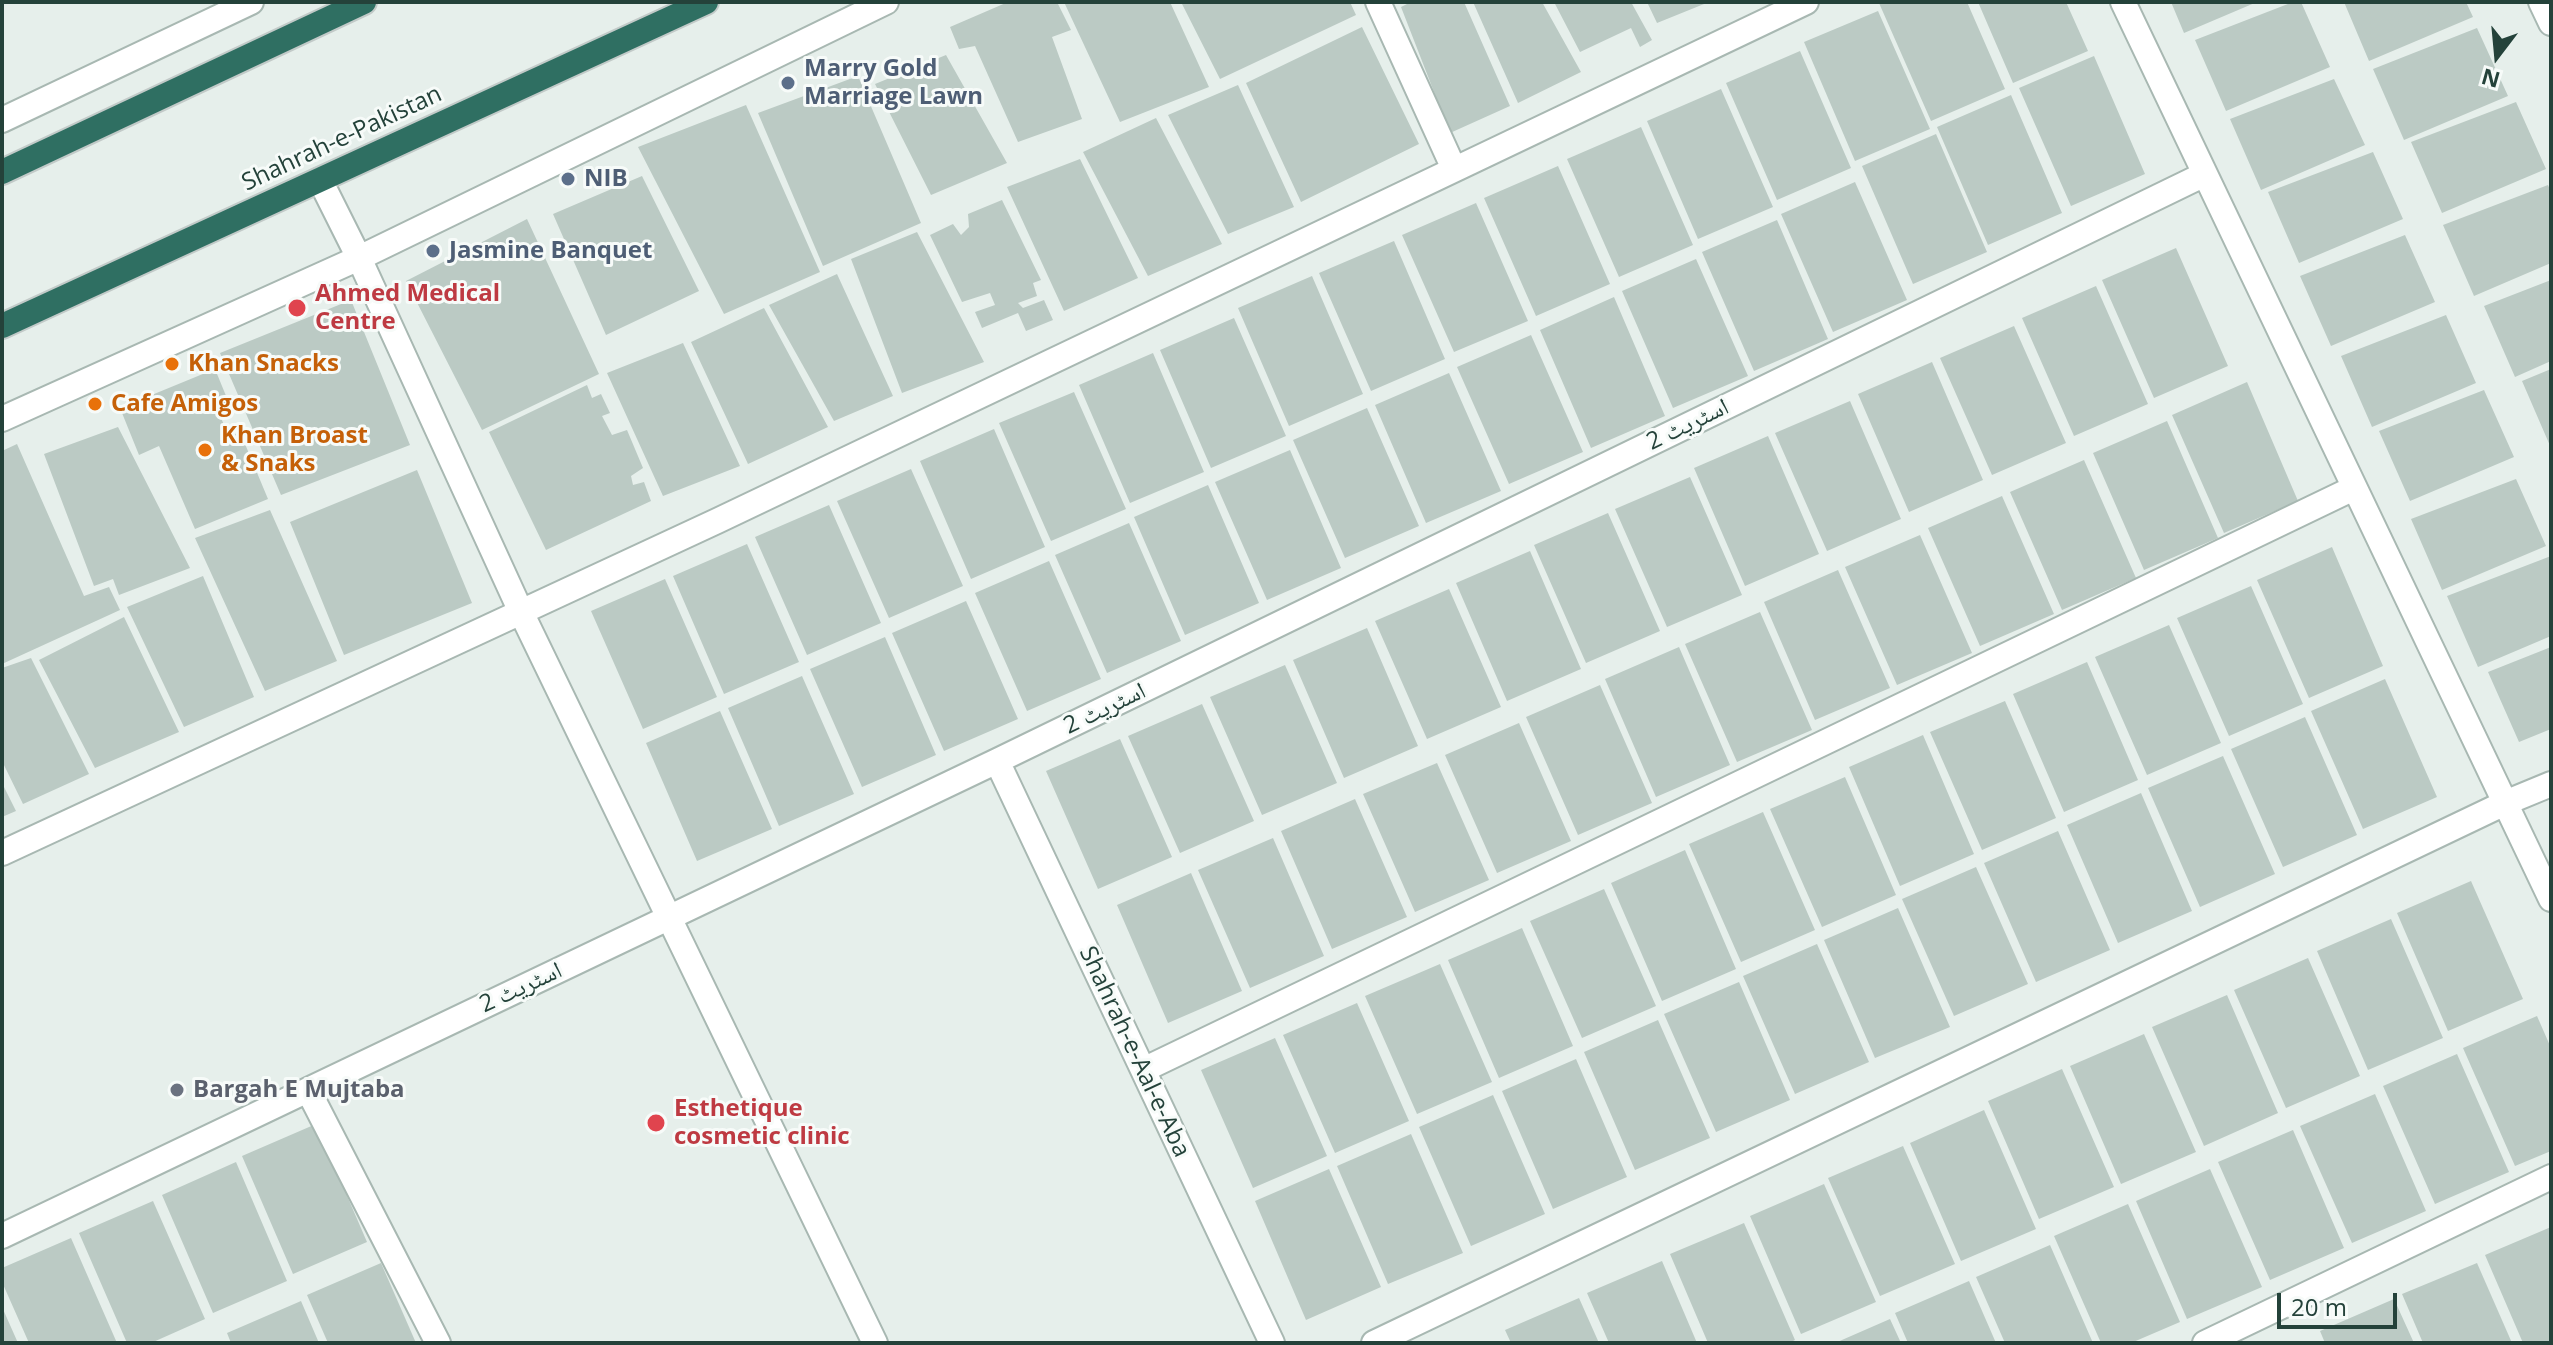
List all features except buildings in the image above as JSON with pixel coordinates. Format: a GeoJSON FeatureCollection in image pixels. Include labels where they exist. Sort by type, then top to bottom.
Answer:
{"type":"FeatureCollection","features":[{"type":"Feature","properties":{"kind":"highway"},"geometry":{"type":"LineString","coordinates":[[2,172],[364,2]]}},
{"type":"Feature","properties":{"kind":"highway","name":"Shahrah-e-Pakistan"},"geometry":{"type":"LineString","coordinates":[[2,326],[706,2]]}},
{"type":"Feature","properties":{"kind":"street"},"geometry":{"type":"LineString","coordinates":[[2,120],[251,2]]}},
{"type":"Feature","properties":{"kind":"street"},"geometry":{"type":"LineString","coordinates":[[2,419],[359,258],[886,2]]}},
{"type":"Feature","properties":{"kind":"street"},"geometry":{"type":"LineString","coordinates":[[1378,2],[1454,169]]}},
{"type":"Feature","properties":{"kind":"street"},"geometry":{"type":"LineString","coordinates":[[2,853],[717,521],[1806,2]]}},
{"type":"Feature","properties":{"kind":"street"},"geometry":{"type":"LineString","coordinates":[[2123,2],[2551,899]]}},
{"type":"Feature","properties":{"kind":"street"},"geometry":{"type":"LineString","coordinates":[[2541,2],[2551,23]]}},
{"type":"Feature","properties":{"kind":"street","name":"اسٹریٹ 2"},"geometry":{"type":"LineString","coordinates":[[2,1236],[997,761],[2205,174]]}},
{"type":"Feature","properties":{"kind":"street"},"geometry":{"type":"LineString","coordinates":[[320,180],[359,258],[521,612],[875,1343]]}},
{"type":"Feature","properties":{"kind":"street"},"geometry":{"type":"LineString","coordinates":[[1143,1070],[2354,488]]}},
{"type":"Feature","properties":{"kind":"street","name":"Shahrah-e-Aal-e-Aba"},"geometry":{"type":"LineString","coordinates":[[997,761],[1272,1343]]}},
{"type":"Feature","properties":{"kind":"street"},"geometry":{"type":"LineString","coordinates":[[1374,1343],[2505,803],[2551,784]]}},
{"type":"Feature","properties":{"kind":"street"},"geometry":{"type":"LineString","coordinates":[[308,1090],[438,1343]]}},
{"type":"Feature","properties":{"kind":"street"},"geometry":{"type":"LineString","coordinates":[[2205,1343],[2551,1177]]}},
{"type":"Feature","properties":{"kind":"place","name":"Marry Gold Marriage Lawn"},"geometry":{"type":"Point","coordinates":[788,83]}},
{"type":"Feature","properties":{"kind":"place","name":"NIB"},"geometry":{"type":"Point","coordinates":[568,179]}},
{"type":"Feature","properties":{"kind":"place","name":"Jasmine Banquet"},"geometry":{"type":"Point","coordinates":[433,251]}},
{"type":"Feature","properties":{"kind":"place","name":"Ahmed Medical Centre"},"geometry":{"type":"Point","coordinates":[297,308]}},
{"type":"Feature","properties":{"kind":"place","name":"Khan Snacks"},"geometry":{"type":"Point","coordinates":[172,364]}},
{"type":"Feature","properties":{"kind":"place","name":"Cafe Amigos"},"geometry":{"type":"Point","coordinates":[95,404]}},
{"type":"Feature","properties":{"kind":"place","name":"Khan Broast & Snaks"},"geometry":{"type":"Point","coordinates":[205,450]}},
{"type":"Feature","properties":{"kind":"place","name":"Bargah E Mujtaba"},"geometry":{"type":"Point","coordinates":[177,1090]}},
{"type":"Feature","properties":{"kind":"place","name":"Esthetique cosmetic clinic"},"geometry":{"type":"Point","coordinates":[656,1123]}}]}
